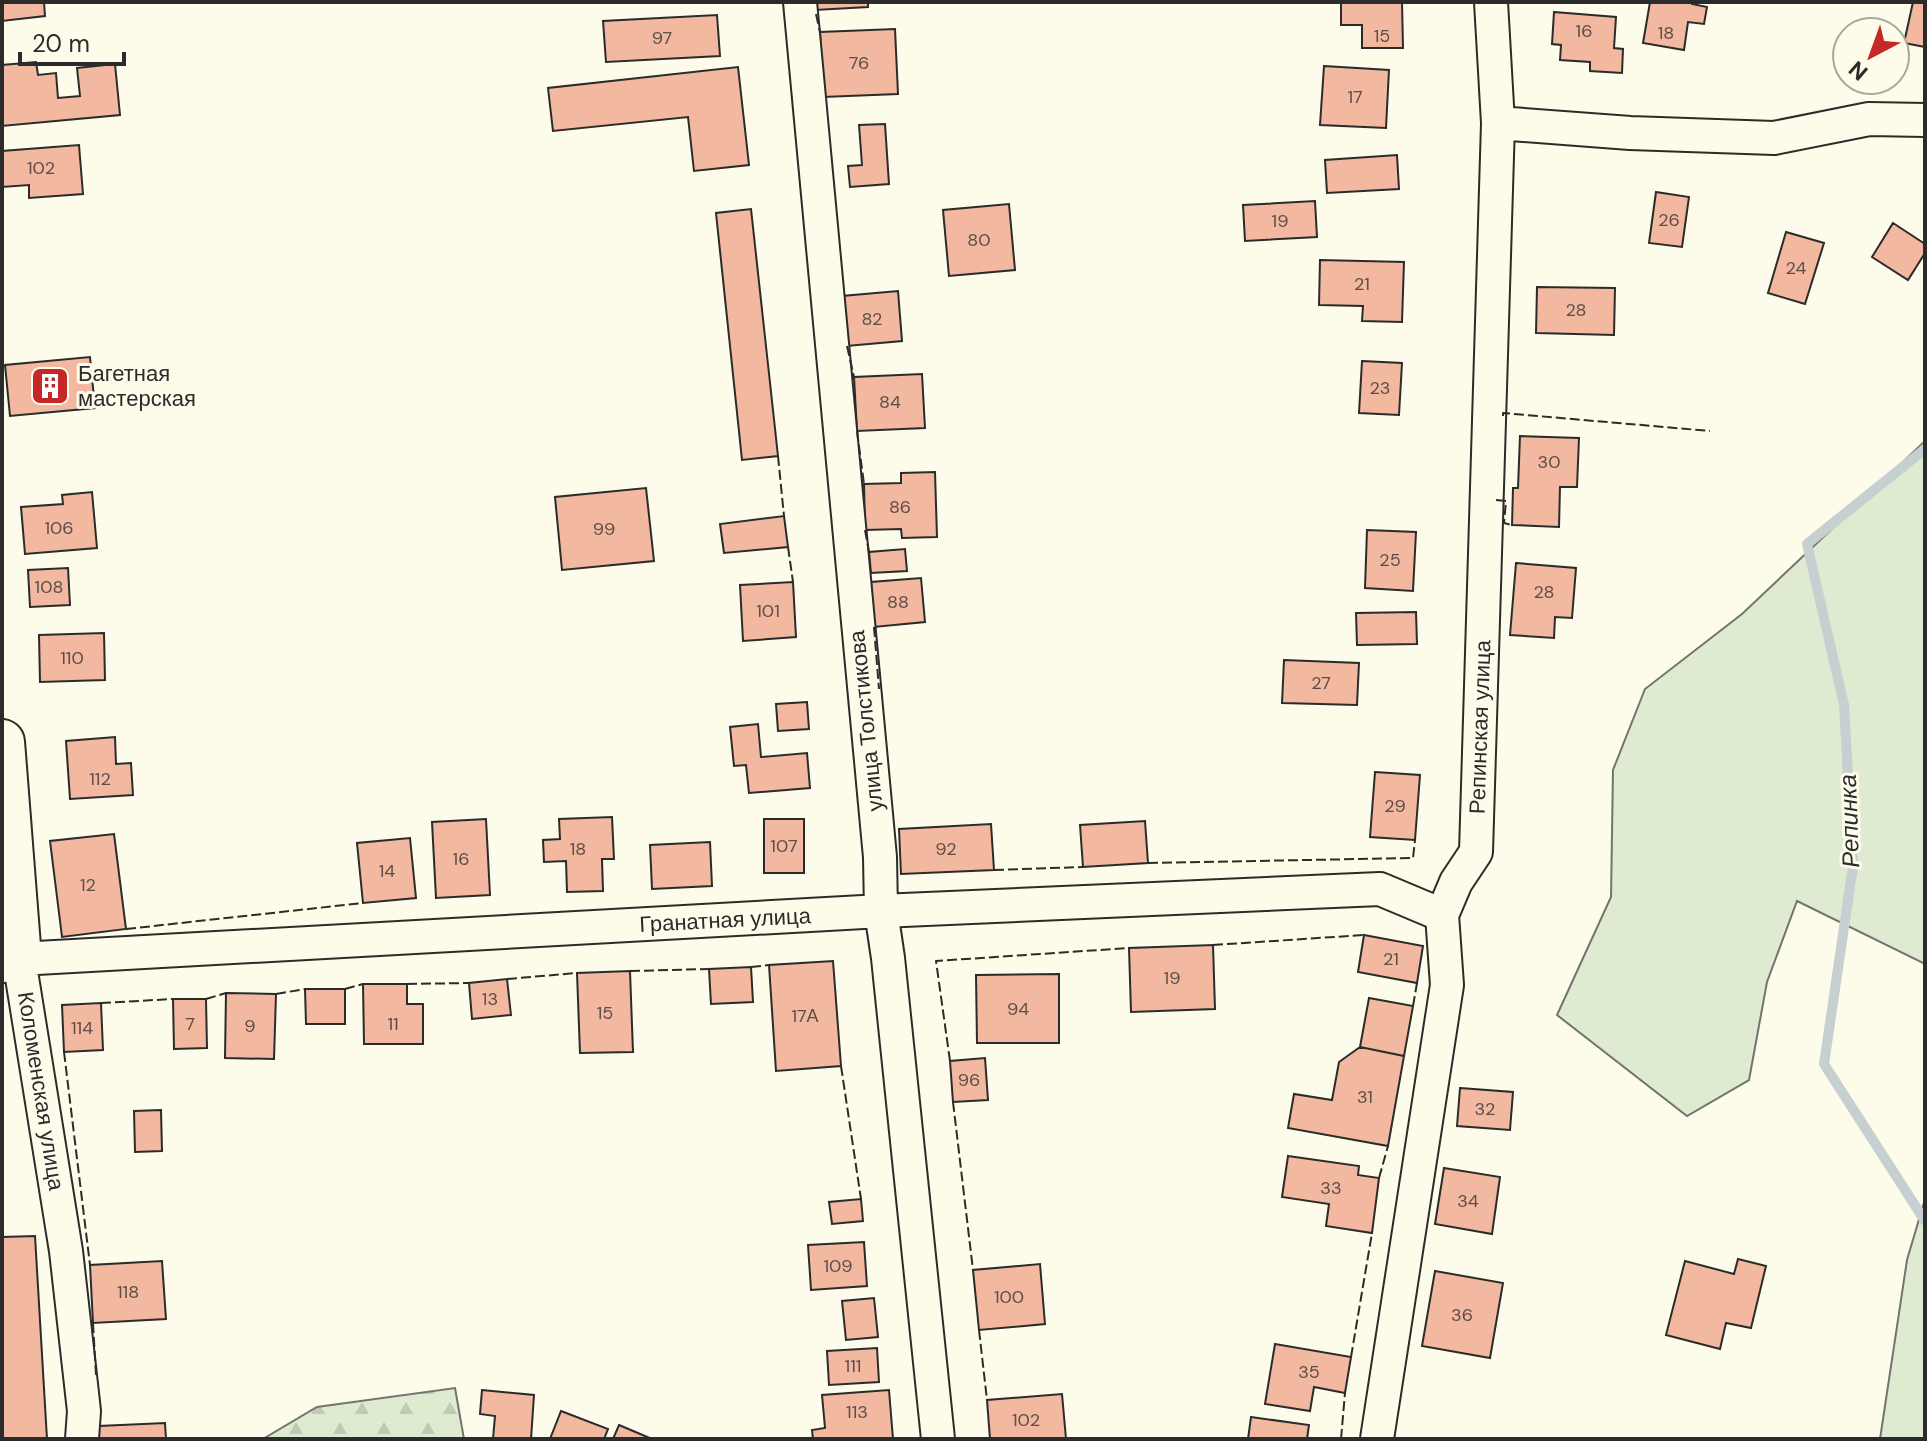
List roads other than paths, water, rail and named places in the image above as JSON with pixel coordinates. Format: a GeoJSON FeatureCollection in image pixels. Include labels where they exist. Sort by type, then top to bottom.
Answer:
{"type":"FeatureCollection","features":[{"type":"Feature","properties":{"kind":"main road","name":"Коломенская улица"},"geometry":{"type":"LineString","coordinates":[[2,742],[11,960]]}},
{"type":"Feature","properties":{"kind":"street","name":"улица Толстикова"},"geometry":{"type":"LineString","coordinates":[[800,2],[880,857],[881,911],[938,1439]]}},
{"type":"Feature","properties":{"kind":"street","name":"Репинская улица"},"geometry":{"type":"LineString","coordinates":[[1377,1439],[1447,985],[1442,915],[1456,882],[1476,852],[1498,123],[1491,2]]}},
{"type":"Feature","properties":{"kind":"street"},"geometry":{"type":"LineString","coordinates":[[1498,123],[1630,133],[1774,138],[1869,119],[1925,120]]}},
{"type":"Feature","properties":{"kind":"street","name":"Гранатная улица"},"geometry":{"type":"LineString","coordinates":[[11,960],[881,911],[1380,889],[1442,915]]}},
{"type":"Feature","properties":{"kind":"street","name":"Коломенская улица"},"geometry":{"type":"LineString","coordinates":[[11,960],[66,1251],[84,1411],[82,1439]]}},
{"type":"Feature","properties":{"kind":"waterway","name":"Репинка"},"geometry":{"type":"LineString","coordinates":[[1925,449],[1807,544],[1844,705],[1853,866],[1824,1064],[1925,1221]]}},
{"type":"Feature","properties":{"kind":"place","name":"Багетная мастерская"},"geometry":{"type":"Point","coordinates":[50,386]}}]}
